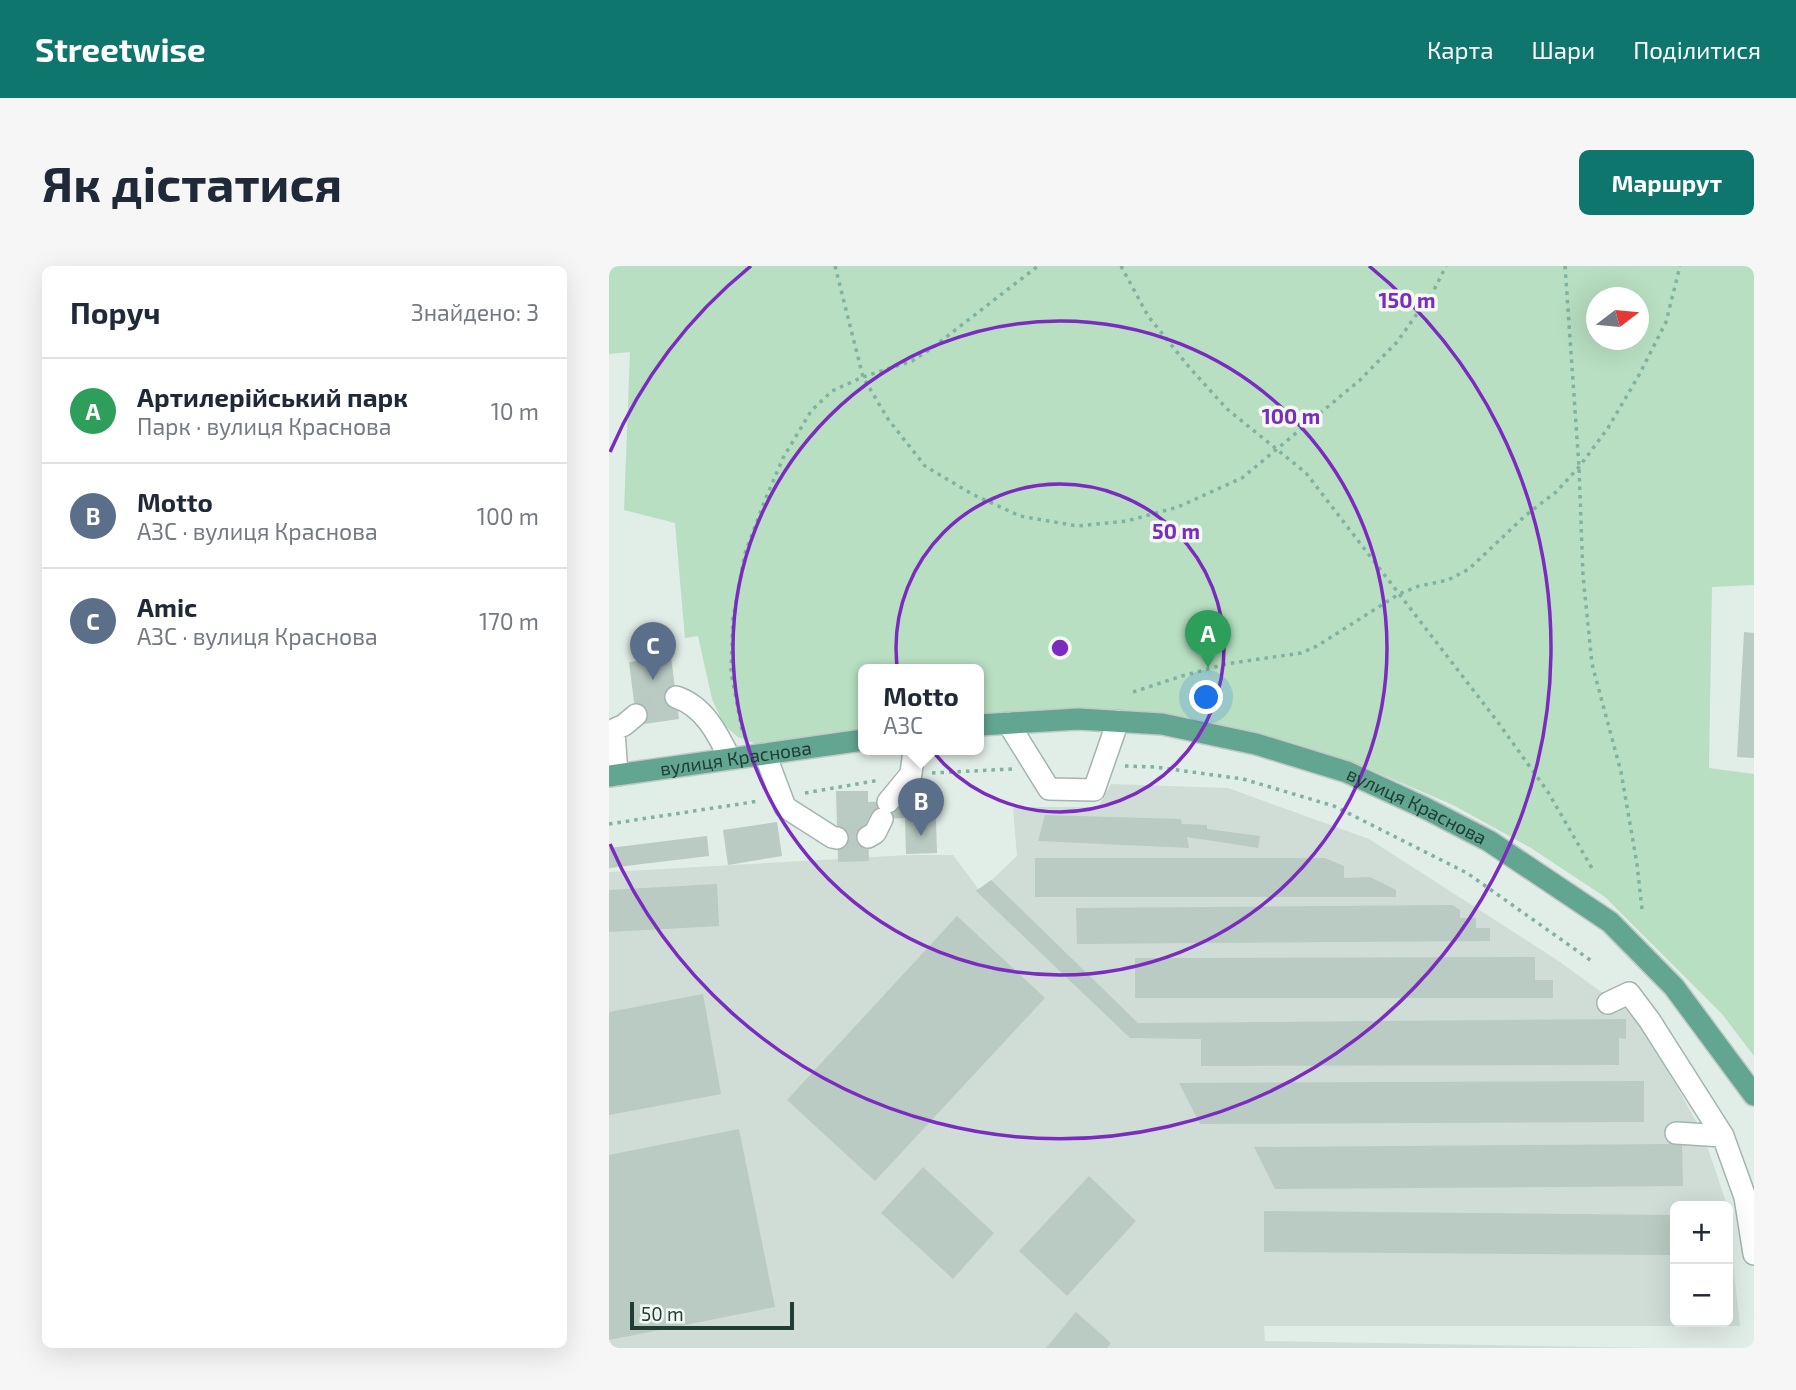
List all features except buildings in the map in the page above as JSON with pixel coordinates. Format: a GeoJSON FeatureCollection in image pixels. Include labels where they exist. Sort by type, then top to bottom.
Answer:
{"type":"FeatureCollection","features":[{"type":"Feature","properties":{"kind":"main road","name":"вулиця Краснова"},"geometry":{"type":"LineString","coordinates":[[984,725],[1078,719],[1163,724],[1256,744],[1347,772],[1425,808],[1489,841],[1610,922],[1674,987],[1754,1095]]}},
{"type":"Feature","properties":{"kind":"main road","name":"вулиця Краснова"},"geometry":{"type":"LineString","coordinates":[[613,776],[858,741]]}},
{"type":"Feature","properties":{"kind":"lane"},"geometry":{"type":"LineString","coordinates":[[676,697],[695,706],[717,733],[730,759]]}},
{"type":"Feature","properties":{"kind":"lane"},"geometry":{"type":"LineString","coordinates":[[613,776],[611,732],[636,715]]}},
{"type":"Feature","properties":{"kind":"lane"},"geometry":{"type":"LineString","coordinates":[[1008,723],[1049,789],[1094,790],[1118,721]]}},
{"type":"Feature","properties":{"kind":"lane"},"geometry":{"type":"LineString","coordinates":[[765,754],[785,807],[837,838]]}},
{"type":"Feature","properties":{"kind":"lane"},"geometry":{"type":"LineString","coordinates":[[868,836],[875,833],[885,810],[911,774],[913,755]]}},
{"type":"Feature","properties":{"kind":"lane"},"geometry":{"type":"LineString","coordinates":[[1608,1003],[1629,993],[1650,1021],[1723,1136],[1745,1197],[1754,1254]]}},
{"type":"Feature","properties":{"kind":"lane"},"geometry":{"type":"LineString","coordinates":[[1676,1133],[1723,1136]]}},
{"type":"Feature","properties":{"kind":"path"},"geometry":{"type":"LineString","coordinates":[[835,266],[863,377],[888,419],[925,466],[972,494],[1020,516],[1077,526],[1127,521],[1178,507],[1242,478],[1360,380],[1397,342],[1434,290],[1445,266]]}},
{"type":"Feature","properties":{"kind":"path"},"geometry":{"type":"LineString","coordinates":[[742,730],[731,672],[733,618],[745,553],[783,458],[811,411],[832,391],[922,355],[1038,266]]}},
{"type":"Feature","properties":{"kind":"path"},"geometry":{"type":"LineString","coordinates":[[1121,266],[1148,316],[1189,367],[1227,409],[1306,473],[1549,792],[1593,870]]}},
{"type":"Feature","properties":{"kind":"path"},"geometry":{"type":"LineString","coordinates":[[1565,266],[1579,467],[1583,576],[1592,664],[1621,772],[1642,909]]}},
{"type":"Feature","properties":{"kind":"path"},"geometry":{"type":"LineString","coordinates":[[1133,692],[1226,664],[1301,653],[1317,646],[1399,594],[1419,586],[1448,580],[1469,569],[1526,515],[1556,492],[1608,428],[1666,322],[1681,266]]}},
{"type":"Feature","properties":{"kind":"path"},"geometry":{"type":"LineString","coordinates":[[1102,766],[1155,767],[1243,779],[1334,806],[1467,873],[1593,962]]}},
{"type":"Feature","properties":{"kind":"path"},"geometry":{"type":"LineString","coordinates":[[609,824],[733,806],[911,774],[1036,768]]}},
{"type":"Feature","properties":{"kind":"shaded area"},"geometry":{"type":"Polygon","coordinates":[[[1111,784],[1228,788],[1369,839],[1557,960],[1640,1020],[1703,1134],[1726,1201],[1670,1201],[1670,1326],[1264,1326],[1265,1341],[1653,1348],[609,1348],[609,872],[909,855],[953,855],[980,891],[1017,856],[1013,807],[1098,807],[1111,784]]]}},
{"type":"Feature","properties":{"kind":"shaded area"},"geometry":{"type":"Polygon","coordinates":[[[1733,1263],[1740,1326],[1733,1326],[1733,1263]]]}},
{"type":"Feature","properties":{"kind":"green space"},"geometry":{"type":"Polygon","coordinates":[[[609,266],[1754,266],[1754,585],[1712,587],[1709,768],[1754,774],[1754,1056],[1722,1014],[1605,897],[1531,848],[1453,805],[1362,766],[1287,741],[1234,727],[1111,712],[984,720],[984,664],[858,664],[858,733],[764,747],[738,737],[724,725],[712,699],[698,636],[685,638],[675,523],[624,510],[630,352],[609,354],[609,266]]]}},
{"type":"Feature","properties":{"kind":"tunnel"},"geometry":{"type":"LineString","coordinates":[[636,715],[655,702],[676,697]]}},
{"type":"Feature","properties":{"kind":"tunnel"},"geometry":{"type":"LineString","coordinates":[[837,838],[868,837]]}},
{"type":"Feature","properties":{"kind":"place","name":"Артилерійський парк"},"geometry":{"type":"Point","coordinates":[1208,668]}},
{"type":"Feature","properties":{"kind":"place","name":"Amic"},"geometry":{"type":"Point","coordinates":[653,680]}},
{"type":"Feature","properties":{"kind":"place","name":"Motto"},"geometry":{"type":"Point","coordinates":[921,836]}}]}
